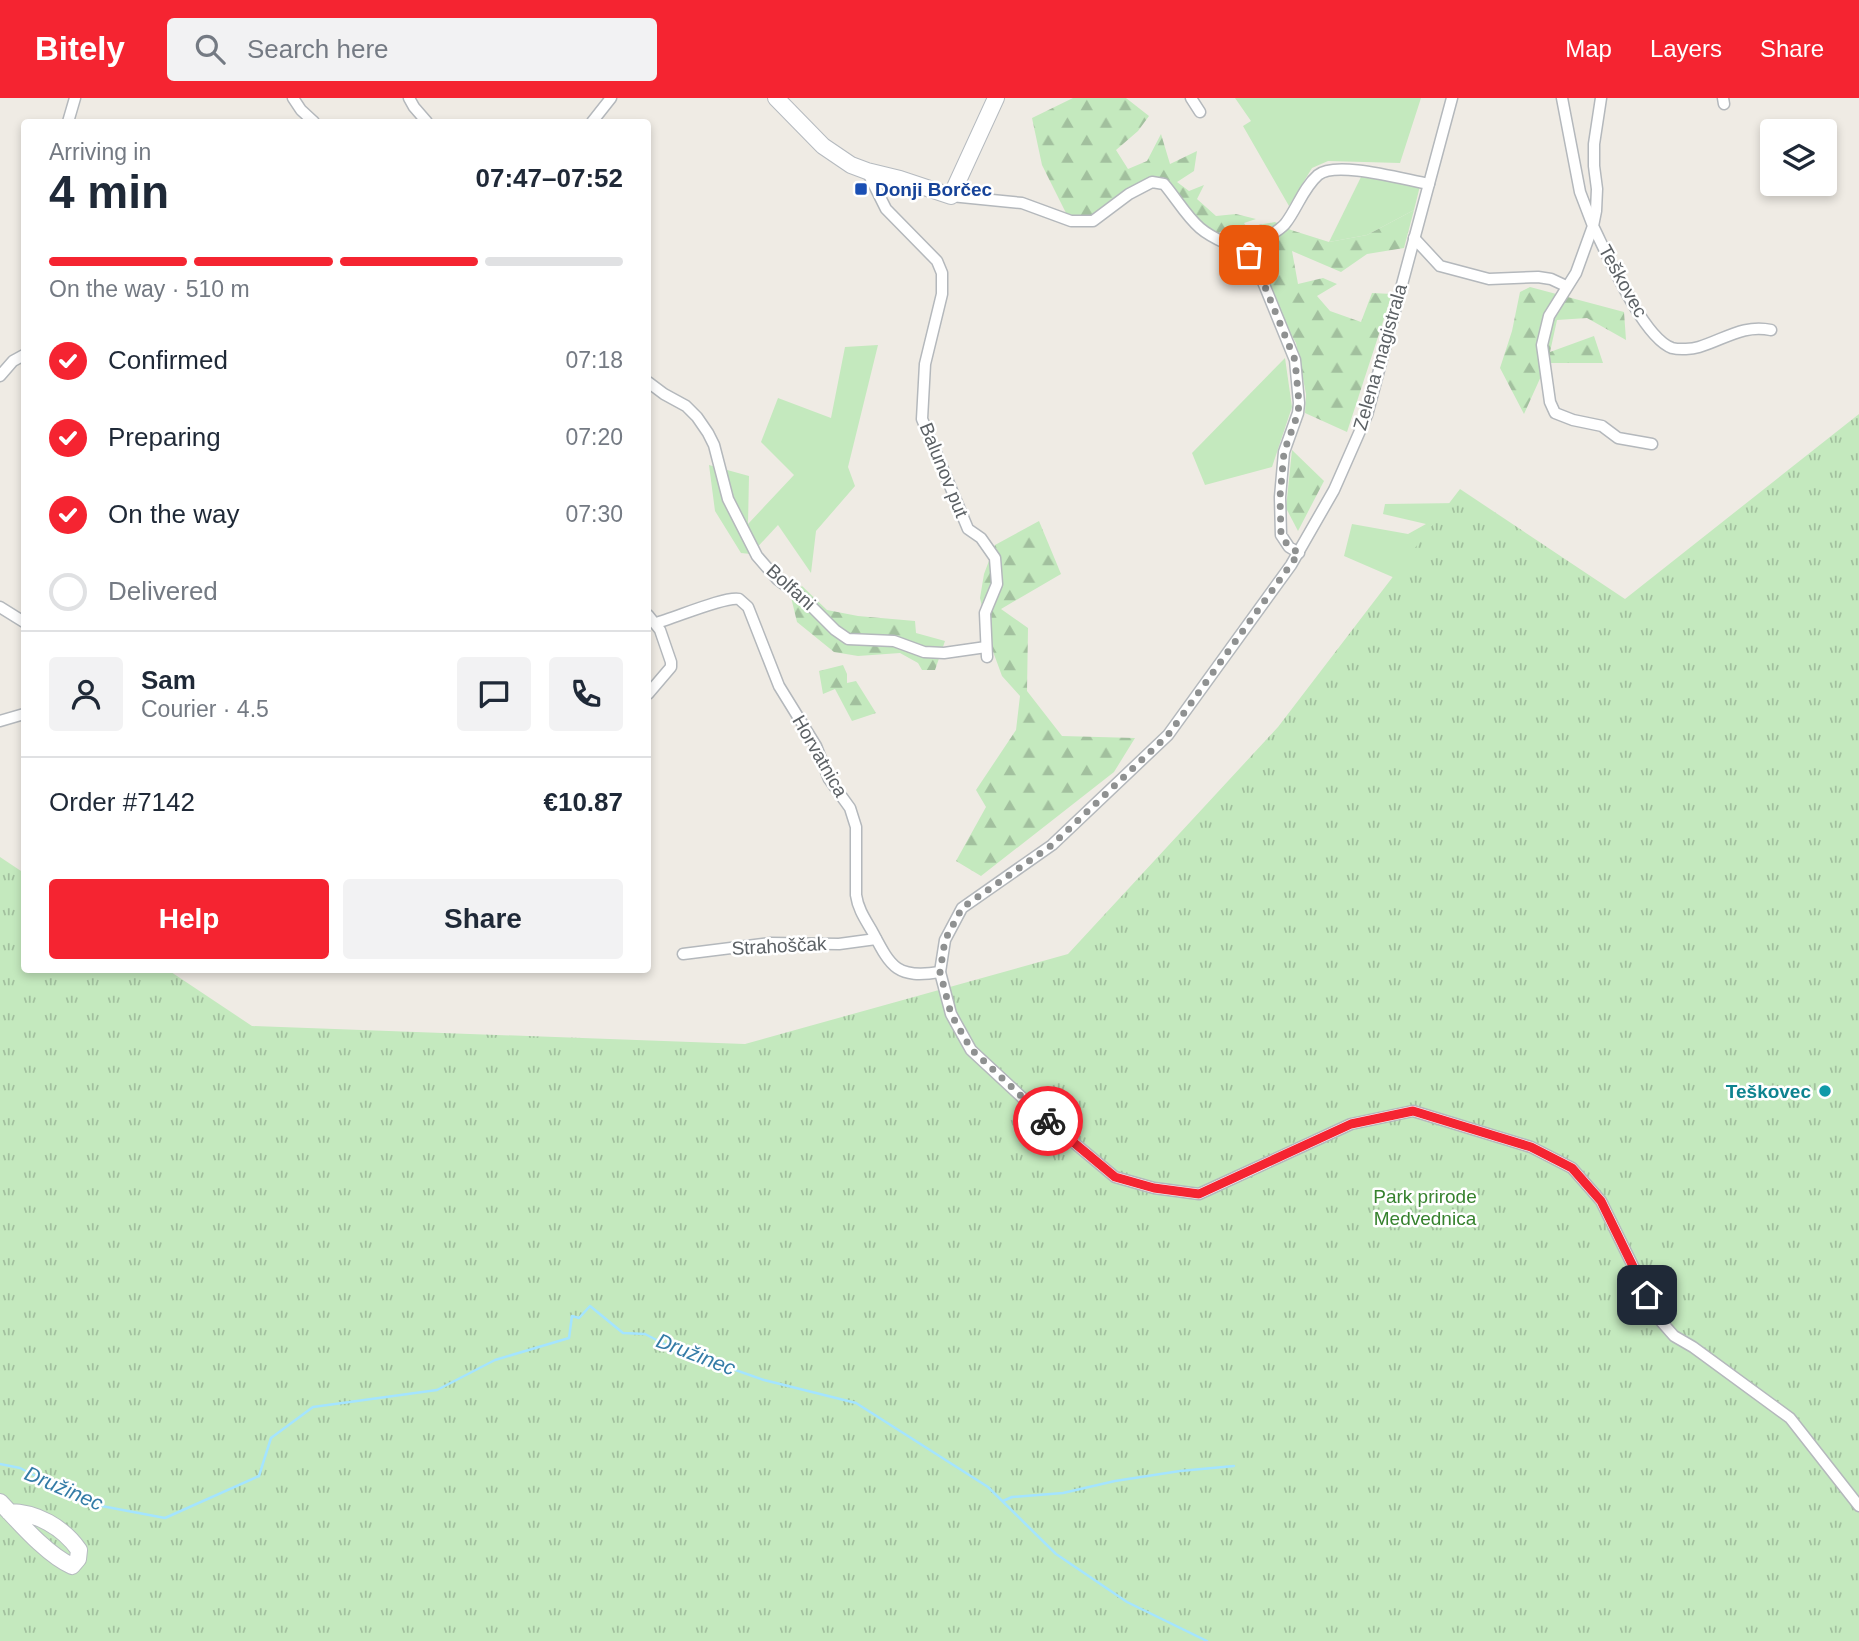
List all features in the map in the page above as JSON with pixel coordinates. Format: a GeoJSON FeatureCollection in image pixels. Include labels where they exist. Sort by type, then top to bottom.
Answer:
{"type":"FeatureCollection","features":[{"type":"Feature","properties":{"kind":"street"},"geometry":{"type":"LineString","coordinates":[[69,119],[75,98]]}},
{"type":"Feature","properties":{"kind":"street"},"geometry":{"type":"LineString","coordinates":[[293,98],[311,119]]}},
{"type":"Feature","properties":{"kind":"street"},"geometry":{"type":"LineString","coordinates":[[409,98],[425,119]]}},
{"type":"Feature","properties":{"kind":"street"},"geometry":{"type":"LineString","coordinates":[[594,119],[611,98]]}},
{"type":"Feature","properties":{"kind":"street"},"geometry":{"type":"LineString","coordinates":[[776,98],[823,146],[867,172],[900,179],[951,196],[1021,203],[1071,221],[1093,221],[1129,194],[1152,183],[1164,184],[1199,227],[1217,240],[1245,251],[1254,260],[1295,360],[1298,413],[1284,452],[1280,497],[1281,535],[1289,547],[1299,553]]}},
{"type":"Feature","properties":{"kind":"street"},"geometry":{"type":"LineString","coordinates":[[951,196],[996,98]]}},
{"type":"Feature","properties":{"kind":"street"},"geometry":{"type":"LineString","coordinates":[[1191,98],[1200,112]]}},
{"type":"Feature","properties":{"kind":"street","name":"Zelena magistrala"},"geometry":{"type":"LineString","coordinates":[[1452,98],[1367,415],[1334,490],[1299,553],[1168,735],[1052,845],[962,908],[945,940],[940,972],[951,1014],[971,1049],[1042,1116],[1115,1177],[1154,1188],[1199,1194],[1351,1124],[1413,1111],[1531,1147],[1572,1168],[1601,1201],[1659,1319],[1674,1336],[1790,1418],[1859,1506]]}},
{"type":"Feature","properties":{"kind":"street"},"geometry":{"type":"LineString","coordinates":[[1562,98],[1580,192],[1593,226]]}},
{"type":"Feature","properties":{"kind":"street","name":"Teškovec"},"geometry":{"type":"LineString","coordinates":[[1601,98],[1594,144],[1597,189],[1593,226],[1576,273],[1549,316],[1542,345],[1550,402],[1555,413],[1602,426],[1618,438],[1652,444]]}},
{"type":"Feature","properties":{"kind":"street"},"geometry":{"type":"LineString","coordinates":[[1249,255],[1257,244],[1284,226],[1308,187],[1326,170],[1364,171],[1429,184]]}},
{"type":"Feature","properties":{"kind":"street","name":"Balunov put"},"geometry":{"type":"LineString","coordinates":[[867,172],[886,209],[937,261],[942,273],[942,294],[925,364],[922,419],[968,529],[981,538],[995,558],[997,584],[985,613],[987,652]]}},
{"type":"Feature","properties":{"kind":"street","name":"Teškovec"},"geometry":{"type":"LineString","coordinates":[[1593,226],[1642,319],[1669,346],[1675,349],[1698,347],[1751,328],[1772,330]]}},
{"type":"Feature","properties":{"kind":"street"},"geometry":{"type":"LineString","coordinates":[[1414,238],[1440,266],[1489,279],[1538,277],[1566,286]]}},
{"type":"Feature","properties":{"kind":"street"},"geometry":{"type":"LineString","coordinates":[[0,376],[13,361],[21,357]]}},
{"type":"Feature","properties":{"kind":"street","name":"Bolfani"},"geometry":{"type":"LineString","coordinates":[[651,384],[685,406],[708,433],[714,445],[728,499],[757,556],[777,579],[806,601],[835,630],[848,639],[894,641],[925,652],[987,652]]}},
{"type":"Feature","properties":{"kind":"street","name":"Horvatnica"},"geometry":{"type":"LineString","coordinates":[[652,619],[673,619],[728,598],[739,599],[748,607],[779,686],[810,734],[829,779],[845,800],[854,818],[858,905],[887,959],[895,967],[919,975],[940,972]]}},
{"type":"Feature","properties":{"kind":"street"},"geometry":{"type":"LineString","coordinates":[[0,607],[21,620]]}},
{"type":"Feature","properties":{"kind":"street"},"geometry":{"type":"LineString","coordinates":[[651,690],[671,667],[663,637],[652,619]]}},
{"type":"Feature","properties":{"kind":"street"},"geometry":{"type":"LineString","coordinates":[[0,721],[21,715]]}},
{"type":"Feature","properties":{"kind":"street","name":"Strahoščak"},"geometry":{"type":"LineString","coordinates":[[682,954],[771,943],[839,944],[876,939]]}},
{"type":"Feature","properties":{"kind":"green space"},"geometry":{"type":"Polygon","coordinates":[[[1073,98],[1126,98],[1149,116],[1138,131],[1116,150],[1128,169],[1147,161],[1161,134],[1170,164],[1197,151],[1194,171],[1177,182],[1189,191],[1204,185],[1197,199],[1216,216],[1236,214],[1256,219],[1244,223],[1247,227],[1275,222],[1329,242],[1367,235],[1414,210],[1404,248],[1367,254],[1341,272],[1292,251],[1298,284],[1323,278],[1337,284],[1317,296],[1330,311],[1361,322],[1372,293],[1392,294],[1347,432],[1305,413],[1306,394],[1296,343],[1280,316],[1268,283],[1274,277],[1261,265],[1265,242],[1240,238],[1226,227],[1218,234],[1201,223],[1163,177],[1113,201],[1091,216],[1068,217],[1042,165],[1032,118],[1073,98]]]}},
{"type":"Feature","properties":{"kind":"green space"},"geometry":{"type":"Polygon","coordinates":[[[1235,98],[1421,98],[1400,163],[1328,161],[1312,168],[1289,206],[1243,126],[1251,121],[1235,98]]]}},
{"type":"Feature","properties":{"kind":"green space"},"geometry":{"type":"Polygon","coordinates":[[[1361,177],[1420,186],[1414,210],[1367,235],[1329,242],[1361,177]]]}},
{"type":"Feature","properties":{"kind":"green space"},"geometry":{"type":"Polygon","coordinates":[[[1530,287],[1624,312],[1626,340],[1587,318],[1557,320],[1550,352],[1594,336],[1603,363],[1547,363],[1524,414],[1500,368],[1512,331],[1520,292],[1530,287]]]}},
{"type":"Feature","properties":{"kind":"green space"},"geometry":{"type":"Polygon","coordinates":[[[878,345],[848,467],[855,486],[816,531],[811,573],[778,525],[751,554],[741,553],[715,511],[709,465],[749,476],[748,524],[794,475],[761,442],[778,398],[831,418],[845,347],[878,345]]]}},
{"type":"Feature","properties":{"kind":"green space"},"geometry":{"type":"Polygon","coordinates":[[[1285,358],[1292,407],[1272,467],[1205,485],[1192,453],[1285,358]]]}},
{"type":"Feature","properties":{"kind":"green space","name":"Park prirode Medvednica"},"geometry":{"type":"Polygon","coordinates":[[[1859,414],[1859,1641],[0,1641],[0,857],[21,871],[21,973],[172,973],[252,1026],[745,1044],[1068,954],[1278,727],[1460,489],[1625,599],[1859,414]]]}},
{"type":"Feature","properties":{"kind":"green space"},"geometry":{"type":"Polygon","coordinates":[[[1292,450],[1324,481],[1298,531],[1286,508],[1292,450]]]}},
{"type":"Feature","properties":{"kind":"green space"},"geometry":{"type":"Polygon","coordinates":[[[1459,503],[1411,585],[1344,556],[1352,524],[1408,534],[1426,524],[1383,514],[1385,504],[1459,503]]]}},
{"type":"Feature","properties":{"kind":"green space"},"geometry":{"type":"Polygon","coordinates":[[[1039,521],[1061,574],[1001,609],[1028,628],[1027,691],[1062,736],[1135,738],[1114,772],[981,876],[956,861],[986,807],[976,790],[1016,730],[1020,696],[1002,676],[991,646],[980,598],[984,574],[995,545],[1039,521]]]}},
{"type":"Feature","properties":{"kind":"green space"},"geometry":{"type":"Polygon","coordinates":[[[802,586],[827,610],[858,616],[915,621],[916,633],[945,641],[935,670],[922,670],[918,663],[900,653],[858,656],[834,652],[797,622],[791,597],[802,586]]]}},
{"type":"Feature","properties":{"kind":"green space"},"geometry":{"type":"Polygon","coordinates":[[[843,665],[847,683],[856,681],[876,713],[852,721],[835,689],[823,694],[819,671],[843,665]]]}},
{"type":"Feature","properties":{"kind":"waterway","name":"Družinec"},"geometry":{"type":"LineString","coordinates":[[0,1464],[20,1468],[91,1504],[165,1518],[259,1476],[271,1438],[313,1407],[437,1390],[495,1360],[569,1338],[572,1316],[579,1318],[590,1306],[623,1333],[645,1334],[670,1347],[764,1380],[856,1403],[988,1487],[1056,1554],[1127,1602],[1207,1641]]}},
{"type":"Feature","properties":{"kind":"waterway"},"geometry":{"type":"LineString","coordinates":[[1003,1501],[1012,1497],[1063,1493],[1115,1481],[1180,1471],[1234,1466]]}},
{"type":"Feature","properties":{"kind":"way so far"},"geometry":{"type":"LineString","coordinates":[[1048,1121],[971,1049],[951,1014],[940,972],[945,940],[962,908],[1052,845],[1168,735],[1299,553],[1289,547],[1281,535],[1280,497],[1284,452],[1298,413],[1295,360],[1254,260],[1249,255]]}},
{"type":"Feature","properties":{"kind":"place","name":"Donji Borčec"},"geometry":{"type":"Point","coordinates":[861,189]}},
{"type":"Feature","properties":{"kind":"place","name":"Teškovec"},"geometry":{"type":"Point","coordinates":[1825,1091]}},
{"type":"Feature","properties":{"kind":"route"},"geometry":{"type":"LineString","coordinates":[[1048,1121],[1115,1177],[1154,1188],[1199,1194],[1351,1124],[1413,1111],[1531,1147],[1572,1168],[1601,1201],[1647,1295]]}}]}
